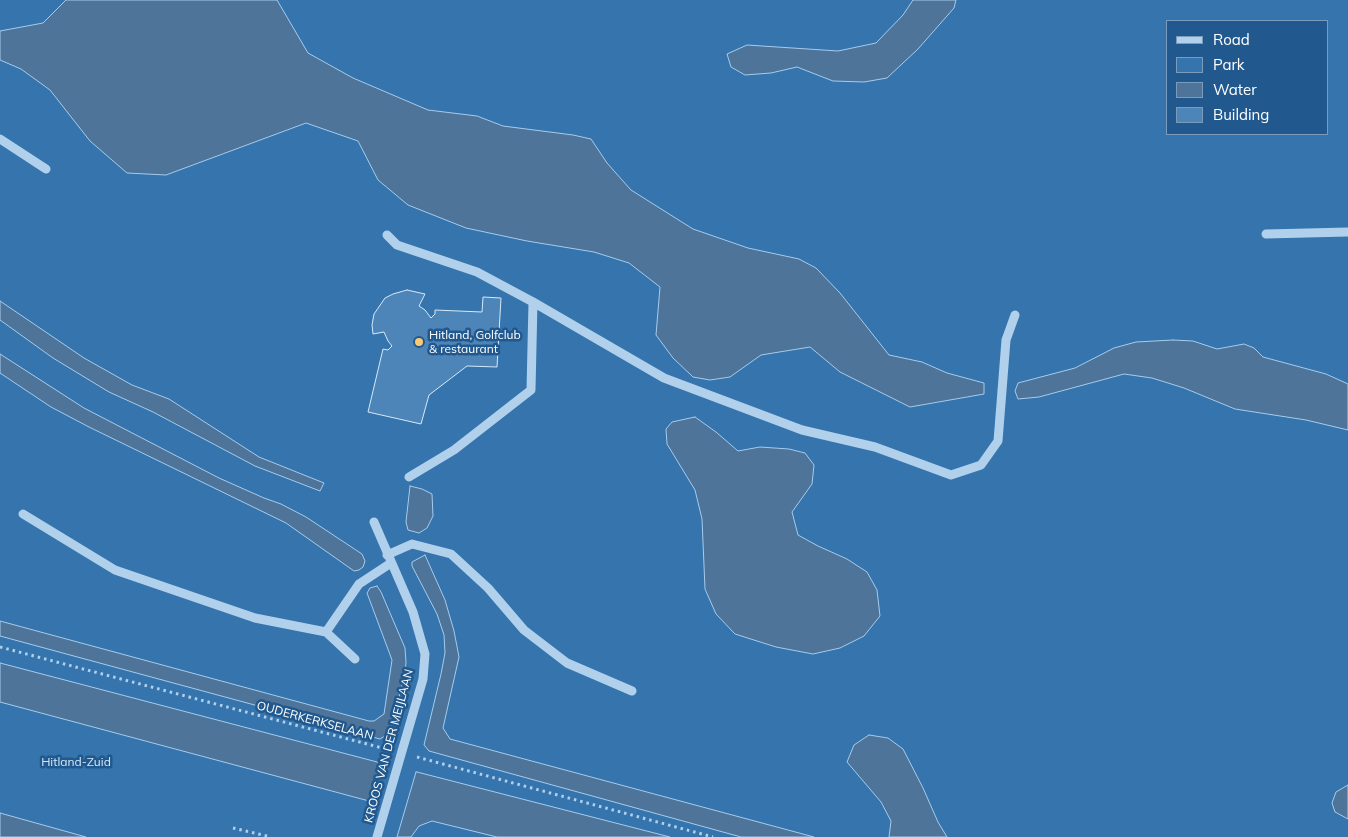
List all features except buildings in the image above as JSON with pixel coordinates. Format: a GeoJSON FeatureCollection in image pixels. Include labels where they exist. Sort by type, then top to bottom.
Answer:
{"type":"FeatureCollection","features":[{"type":"Feature","properties":{"kind":"lane"},"geometry":{"type":"LineString","coordinates":[[0,139],[46,169]]}},
{"type":"Feature","properties":{"kind":"lane"},"geometry":{"type":"LineString","coordinates":[[1266,234],[1348,232]]}},
{"type":"Feature","properties":{"kind":"lane"},"geometry":{"type":"LineString","coordinates":[[387,235],[397,245],[477,272],[534,302],[664,378],[802,430],[875,447],[952,474],[981,465],[998,441],[1006,340],[1015,315]]}},
{"type":"Feature","properties":{"kind":"lane"},"geometry":{"type":"LineString","coordinates":[[409,477],[454,450],[531,390],[534,302]]}},
{"type":"Feature","properties":{"kind":"lane"},"geometry":{"type":"LineString","coordinates":[[23,514],[115,570],[255,618],[326,632],[355,659]]}},
{"type":"Feature","properties":{"kind":"lane","name":"KROOS VAN DER MEIJLAAN"},"geometry":{"type":"LineString","coordinates":[[374,522],[413,612],[425,654],[423,680],[377,837]]}},
{"type":"Feature","properties":{"kind":"lane"},"geometry":{"type":"LineString","coordinates":[[326,632],[359,584],[389,559],[412,544],[451,554],[488,588],[524,630],[566,663],[632,691]]}},
{"type":"Feature","properties":{"kind":"path","name":"OUDERKERKSELAAN"},"geometry":{"type":"LineString","coordinates":[[0,647],[713,837]]}},
{"type":"Feature","properties":{"kind":"path"},"geometry":{"type":"LineString","coordinates":[[233,828],[271,837]]}},
{"type":"Feature","properties":{"kind":"green space","name":"Hitland-Zuid"},"geometry":{"type":"Polygon","coordinates":[[[0,0],[1348,0],[1348,837],[0,837],[0,0]]]}},
{"type":"Feature","properties":{"kind":"water"},"geometry":{"type":"Polygon","coordinates":[[[66,0],[277,0],[308,53],[353,78],[428,110],[477,116],[503,126],[591,139],[607,163],[631,190],[693,229],[748,248],[799,259],[816,268],[840,293],[889,355],[922,362],[947,373],[984,383],[984,394],[910,407],[840,372],[810,347],[761,355],[730,377],[710,380],[693,377],[673,358],[656,335],[660,287],[629,263],[594,252],[527,241],[466,228],[408,205],[378,180],[358,141],[306,123],[166,175],[127,173],[90,141],[50,90],[21,69],[0,60],[0,31],[43,23],[66,0]]]}},
{"type":"Feature","properties":{"kind":"water"},"geometry":{"type":"Polygon","coordinates":[[[913,0],[956,0],[954,8],[918,49],[887,78],[864,82],[833,81],[797,67],[771,73],[745,75],[731,67],[727,54],[747,45],[838,51],[876,43],[903,15],[913,0]]]}},
{"type":"Feature","properties":{"kind":"water"},"geometry":{"type":"Polygon","coordinates":[[[0,301],[84,358],[132,385],[169,399],[259,457],[324,483],[320,491],[255,466],[153,412],[109,392],[53,358],[0,320],[0,301]]]}},
{"type":"Feature","properties":{"kind":"water"},"geometry":{"type":"Polygon","coordinates":[[[1193,341],[1217,349],[1244,344],[1254,348],[1263,357],[1326,374],[1348,384],[1348,430],[1306,420],[1235,409],[1184,388],[1152,378],[1124,374],[1039,397],[1018,399],[1015,391],[1018,383],[1075,368],[1114,348],[1136,342],[1193,341]]]}},
{"type":"Feature","properties":{"kind":"water"},"geometry":{"type":"Polygon","coordinates":[[[0,354],[84,408],[219,478],[281,504],[306,517],[362,554],[365,561],[363,567],[354,571],[286,523],[51,407],[0,373],[0,354]]]}},
{"type":"Feature","properties":{"kind":"water"},"geometry":{"type":"Polygon","coordinates":[[[695,417],[738,451],[760,447],[789,449],[805,453],[814,465],[812,484],[792,512],[798,535],[847,559],[867,572],[877,590],[880,616],[864,636],[840,648],[813,654],[776,647],[735,634],[716,614],[705,589],[702,519],[695,490],[667,444],[666,429],[672,422],[695,417]]]}},
{"type":"Feature","properties":{"kind":"water"},"geometry":{"type":"Polygon","coordinates":[[[410,486],[432,494],[433,516],[427,528],[419,533],[408,530],[406,522],[410,486]]]}},
{"type":"Feature","properties":{"kind":"water"},"geometry":{"type":"Polygon","coordinates":[[[425,555],[445,600],[459,657],[443,728],[450,739],[814,837],[741,837],[429,751],[424,745],[445,653],[444,635],[437,614],[412,566],[412,562],[425,555]]]}},
{"type":"Feature","properties":{"kind":"water"},"geometry":{"type":"Polygon","coordinates":[[[377,586],[405,648],[406,662],[390,733],[380,739],[0,636],[0,621],[374,721],[384,714],[392,660],[367,593],[370,588],[377,586]]]}},
{"type":"Feature","properties":{"kind":"water"},"geometry":{"type":"Polygon","coordinates":[[[0,663],[381,763],[369,801],[0,702],[0,663]]]}},
{"type":"Feature","properties":{"kind":"water"},"geometry":{"type":"Polygon","coordinates":[[[869,735],[888,738],[903,749],[947,837],[889,837],[891,821],[881,802],[847,762],[854,745],[869,735]]]}},
{"type":"Feature","properties":{"kind":"water"},"geometry":{"type":"Polygon","coordinates":[[[416,772],[670,837],[497,837],[432,821],[419,826],[411,837],[397,837],[416,772]]]}},
{"type":"Feature","properties":{"kind":"water"},"geometry":{"type":"Polygon","coordinates":[[[1348,785],[1348,819],[1335,812],[1332,803],[1336,792],[1348,785]]]}},
{"type":"Feature","properties":{"kind":"water"},"geometry":{"type":"Polygon","coordinates":[[[0,813],[86,837],[0,837],[0,813]]]}},
{"type":"Feature","properties":{"kind":"place","name":"Hitland, Golfclub & restaurant"},"geometry":{"type":"Point","coordinates":[419,342]}}]}
